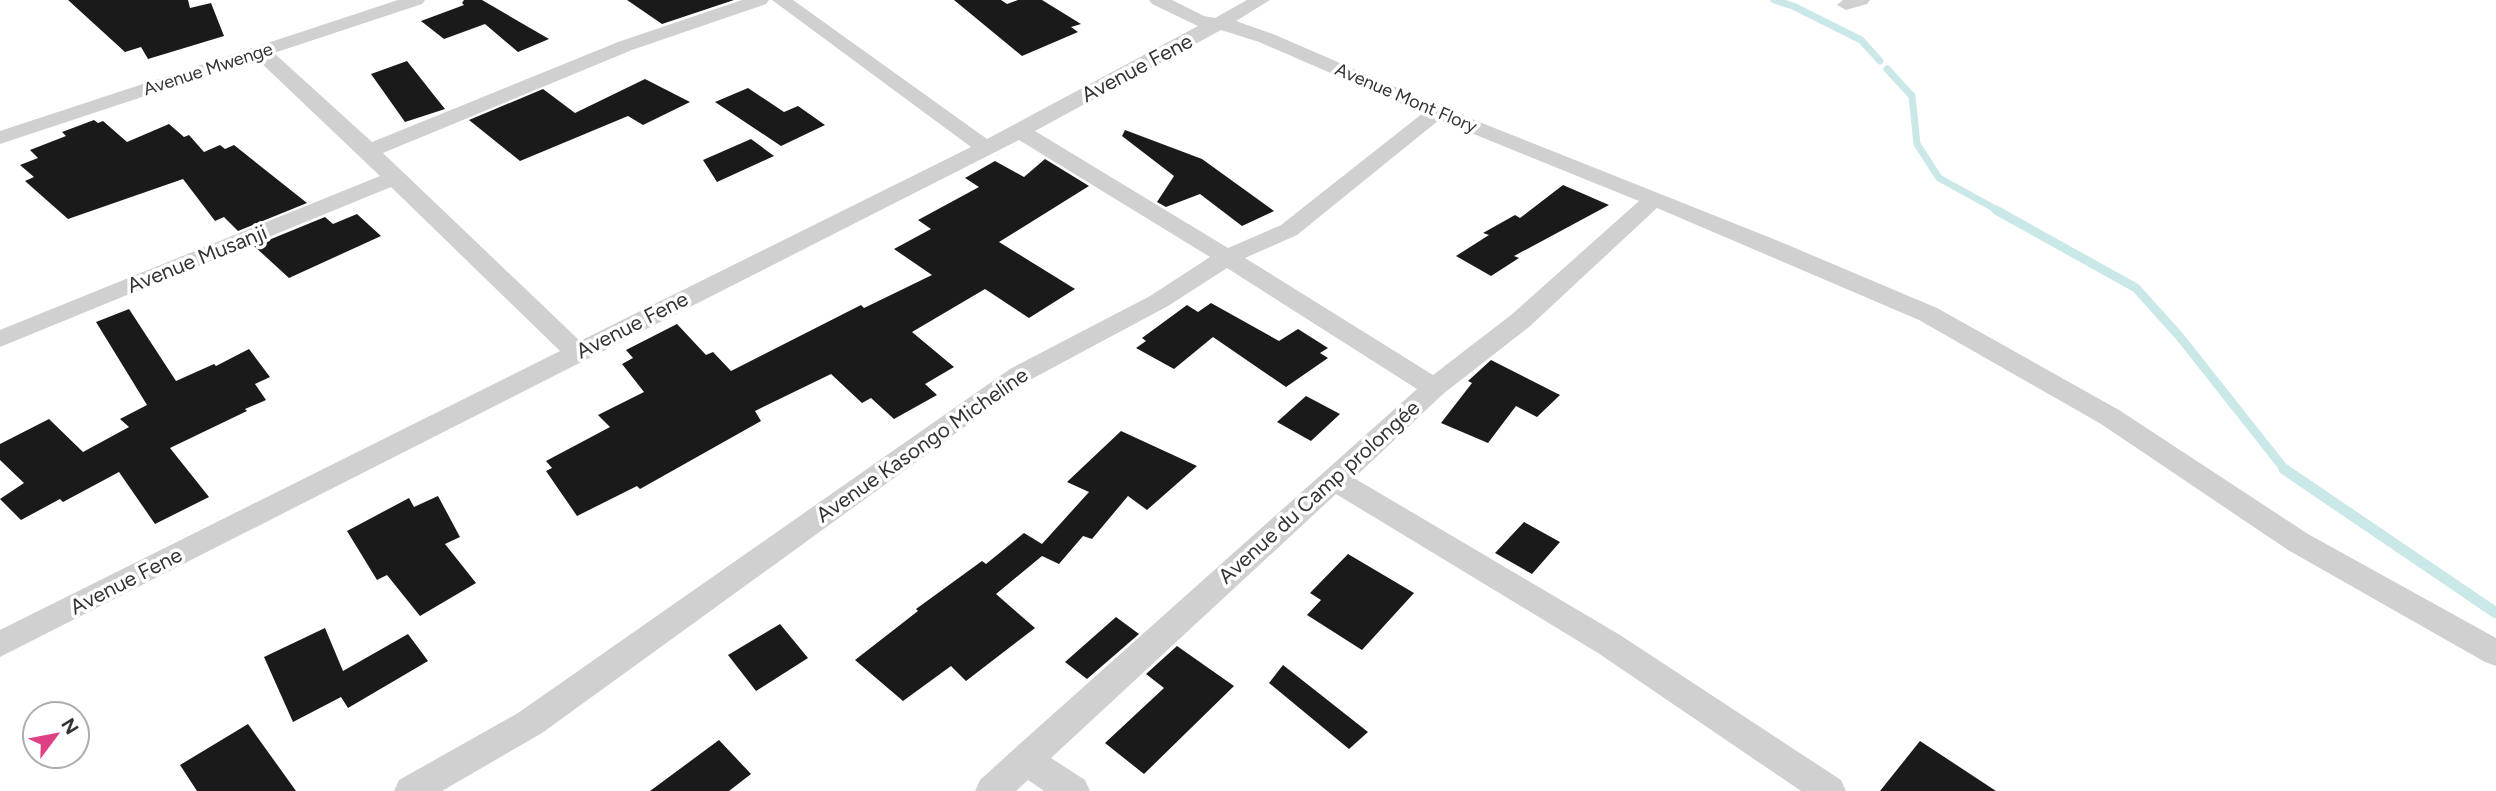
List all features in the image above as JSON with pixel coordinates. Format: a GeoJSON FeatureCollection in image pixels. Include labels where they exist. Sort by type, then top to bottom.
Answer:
{"type":"FeatureCollection","features":[{"type":"Feature","properties":{"kind":"street"},"geometry":{"type":"LineString","coordinates":[[345,0],[366,16]]}},
{"type":"Feature","properties":{"kind":"street","name":"Avenue Mwenge"},"geometry":{"type":"LineString","coordinates":[[0,138],[416,0]]}},
{"type":"Feature","properties":{"kind":"street"},"geometry":{"type":"LineString","coordinates":[[369,151],[625,46],[760,0]]}},
{"type":"Feature","properties":{"kind":"street"},"geometry":{"type":"LineString","coordinates":[[781,0],[985,147]]}},
{"type":"Feature","properties":{"kind":"street","name":"Avenue Mont Flory"},"geometry":{"type":"LineString","coordinates":[[1158,0],[1188,17],[1242,29],[1266,38],[1437,112],[1928,314],[2110,417],[2298,541],[2496,653]]}},
{"type":"Feature","properties":{"kind":"street","name":"Avenue Fene"},"geometry":{"type":"LineString","coordinates":[[0,645],[1020,131],[1261,0]]}},
{"type":"Feature","properties":{"kind":"street"},"geometry":{"type":"LineString","coordinates":[[262,53],[369,151],[577,353]]}},
{"type":"Feature","properties":{"kind":"street","name":"Avenue Kasongo Micheline"},"geometry":{"type":"LineString","coordinates":[[411,791],[530,723],[1019,375],[1159,301],[1224,259],[1298,224],[1437,112]]}},
{"type":"Feature","properties":{"kind":"street"},"geometry":{"type":"LineString","coordinates":[[1020,131],[1224,259],[1319,313],[1434,388]]}},
{"type":"Feature","properties":{"kind":"street","name":"Avenue Musanji"},"geometry":{"type":"LineString","coordinates":[[0,339],[394,178]]}},
{"type":"Feature","properties":{"kind":"street","name":"Avenue du Camp prolongée"},"geometry":{"type":"LineString","coordinates":[[992,791],[1434,388],[1520,321],[1653,200]]}},
{"type":"Feature","properties":{"kind":"street"},"geometry":{"type":"LineString","coordinates":[[1334,479],[1609,644],[1829,791]]}},
{"type":"Feature","properties":{"kind":"street"},"geometry":{"type":"LineString","coordinates":[[1026,760],[1073,791]]}},
{"type":"Feature","properties":{"kind":"building"},"geometry":{"type":"Polygon","coordinates":[[[68,0],[188,0],[190,8],[211,3],[224,36],[148,59],[141,47],[125,52],[68,0]]]}},
{"type":"Feature","properties":{"kind":"building"},"geometry":{"type":"Polygon","coordinates":[[[464,0],[482,0],[549,39],[518,52],[485,24],[444,39],[421,21],[464,5],[464,0]]]}},
{"type":"Feature","properties":{"kind":"building"},"geometry":{"type":"Polygon","coordinates":[[[627,0],[734,0],[662,24],[627,0]]]}},
{"type":"Feature","properties":{"kind":"building"},"geometry":{"type":"Polygon","coordinates":[[[954,0],[1001,0],[1007,4],[1018,0],[1042,0],[1081,24],[1071,27],[1078,32],[1022,56],[954,0]]]}},
{"type":"Feature","properties":{"kind":"building"},"geometry":{"type":"Polygon","coordinates":[[[407,61],[445,109],[405,122],[371,74],[407,61]]]}},
{"type":"Feature","properties":{"kind":"building"},"geometry":{"type":"Polygon","coordinates":[[[645,79],[690,102],[643,125],[628,116],[520,161],[469,120],[543,89],[575,113],[645,79]]]}},
{"type":"Feature","properties":{"kind":"building"},"geometry":{"type":"Polygon","coordinates":[[[748,88],[784,112],[798,106],[825,125],[781,146],[715,102],[748,88]]]}},
{"type":"Feature","properties":{"kind":"building"},"geometry":{"type":"Polygon","coordinates":[[[94,120],[98,123],[103,121],[127,142],[169,124],[184,137],[189,135],[204,152],[220,145],[225,149],[234,145],[307,203],[238,231],[224,217],[215,221],[183,179],[68,219],[25,181],[34,177],[20,165],[38,158],[30,150],[66,136],[62,132],[94,120]]]}},
{"type":"Feature","properties":{"kind":"building"},"geometry":{"type":"Polygon","coordinates":[[[1125,130],[1202,159],[1274,211],[1242,226],[1200,194],[1166,207],[1157,202],[1174,176],[1122,136],[1125,130]]]}},
{"type":"Feature","properties":{"kind":"building"},"geometry":{"type":"Polygon","coordinates":[[[751,139],[774,156],[717,182],[703,160],[751,139]]]}},
{"type":"Feature","properties":{"kind":"building"},"geometry":{"type":"Polygon","coordinates":[[[1045,159],[1089,186],[999,242],[1075,289],[1029,318],[985,289],[912,332],[954,367],[925,384],[937,395],[894,419],[871,398],[862,403],[831,374],[755,411],[761,421],[640,489],[637,486],[577,516],[546,471],[552,468],[546,461],[610,427],[598,415],[644,392],[622,364],[633,358],[626,350],[677,324],[706,355],[713,352],[731,371],[861,305],[864,308],[932,275],[894,249],[931,229],[918,220],[979,187],[965,178],[995,161],[1024,177],[1045,159]]]}},
{"type":"Feature","properties":{"kind":"building"},"geometry":{"type":"Polygon","coordinates":[[[1563,185],[1609,205],[1514,256],[1519,258],[1491,276],[1456,256],[1489,235],[1483,233],[1515,215],[1520,218],[1563,185]]]}},
{"type":"Feature","properties":{"kind":"building"},"geometry":{"type":"Polygon","coordinates":[[[357,214],[381,236],[289,278],[254,246],[325,217],[333,224],[357,214]]]}},
{"type":"Feature","properties":{"kind":"building"},"geometry":{"type":"Polygon","coordinates":[[[1211,303],[1279,341],[1298,329],[1328,348],[1320,353],[1328,358],[1286,387],[1213,337],[1174,369],[1136,348],[1146,341],[1142,338],[1187,305],[1198,312],[1211,303]]]}},
{"type":"Feature","properties":{"kind":"building"},"geometry":{"type":"Polygon","coordinates":[[[129,309],[176,381],[214,364],[216,366],[249,349],[270,377],[255,384],[266,400],[170,448],[209,497],[155,524],[119,472],[63,502],[60,499],[21,520],[0,499],[24,483],[0,460],[0,444],[49,419],[83,452],[129,427],[120,419],[147,405],[96,322],[129,309]]]}},
{"type":"Feature","properties":{"kind":"building"},"geometry":{"type":"Polygon","coordinates":[[[1491,360],[1560,395],[1537,417],[1516,406],[1488,443],[1441,423],[1472,383],[1468,381],[1491,360]]]}},
{"type":"Feature","properties":{"kind":"building"},"geometry":{"type":"Polygon","coordinates":[[[1306,396],[1340,414],[1311,441],[1277,422],[1306,396]]]}},
{"type":"Feature","properties":{"kind":"building"},"geometry":{"type":"Polygon","coordinates":[[[1121,431],[1197,466],[1147,510],[1128,496],[1092,539],[1083,536],[1059,564],[1042,556],[996,594],[1035,628],[966,681],[951,666],[903,701],[855,660],[918,611],[916,609],[982,561],[986,564],[1024,533],[1042,544],[1089,492],[1067,482],[1121,431]]]}},
{"type":"Feature","properties":{"kind":"building"},"geometry":{"type":"Polygon","coordinates":[[[438,496],[460,537],[445,544],[476,583],[420,616],[387,575],[377,580],[347,531],[409,498],[414,507],[438,496]]]}},
{"type":"Feature","properties":{"kind":"building"},"geometry":{"type":"Polygon","coordinates":[[[1524,522],[1560,542],[1532,574],[1495,553],[1524,522]]]}},
{"type":"Feature","properties":{"kind":"building"},"geometry":{"type":"Polygon","coordinates":[[[1348,554],[1414,593],[1362,650],[1307,615],[1321,600],[1310,593],[1348,554]]]}},
{"type":"Feature","properties":{"kind":"building"},"geometry":{"type":"Polygon","coordinates":[[[1116,617],[1139,634],[1087,679],[1065,662],[1116,617]]]}},
{"type":"Feature","properties":{"kind":"building"},"geometry":{"type":"Polygon","coordinates":[[[780,624],[808,658],[756,691],[728,655],[780,624]]]}},
{"type":"Feature","properties":{"kind":"building"},"geometry":{"type":"Polygon","coordinates":[[[325,628],[343,671],[408,634],[428,661],[348,708],[341,697],[293,722],[264,657],[325,628]]]}},
{"type":"Feature","properties":{"kind":"building"},"geometry":{"type":"Polygon","coordinates":[[[1177,646],[1234,686],[1144,774],[1105,743],[1164,688],[1146,674],[1177,646]]]}},
{"type":"Feature","properties":{"kind":"building"},"geometry":{"type":"Polygon","coordinates":[[[1283,665],[1368,732],[1349,749],[1269,683],[1283,665]]]}},
{"type":"Feature","properties":{"kind":"building"},"geometry":{"type":"Polygon","coordinates":[[[248,724],[296,791],[197,791],[180,765],[248,724]]]}},
{"type":"Feature","properties":{"kind":"building"},"geometry":{"type":"Polygon","coordinates":[[[719,740],[751,774],[729,791],[650,791],[719,740]]]}},
{"type":"Feature","properties":{"kind":"building"},"geometry":{"type":"Polygon","coordinates":[[[1920,741],[1996,791],[1880,791],[1920,741]]]}},
{"type":"Feature","properties":{"kind":"waterway"},"geometry":{"type":"LineString","coordinates":[[1774,0],[1793,6],[1861,40],[1880,61]]}},
{"type":"Feature","properties":{"kind":"waterway"},"geometry":{"type":"LineString","coordinates":[[1887,69],[1912,96],[1917,144],[1939,178],[1999,211]]}},
{"type":"Feature","properties":{"kind":"waterway"},"geometry":{"type":"LineString","coordinates":[[1996,210],[2136,288],[2180,337],[2285,470]]}},
{"type":"Feature","properties":{"kind":"waterway"},"geometry":{"type":"LineString","coordinates":[[2285,470],[2496,613]]}}]}
